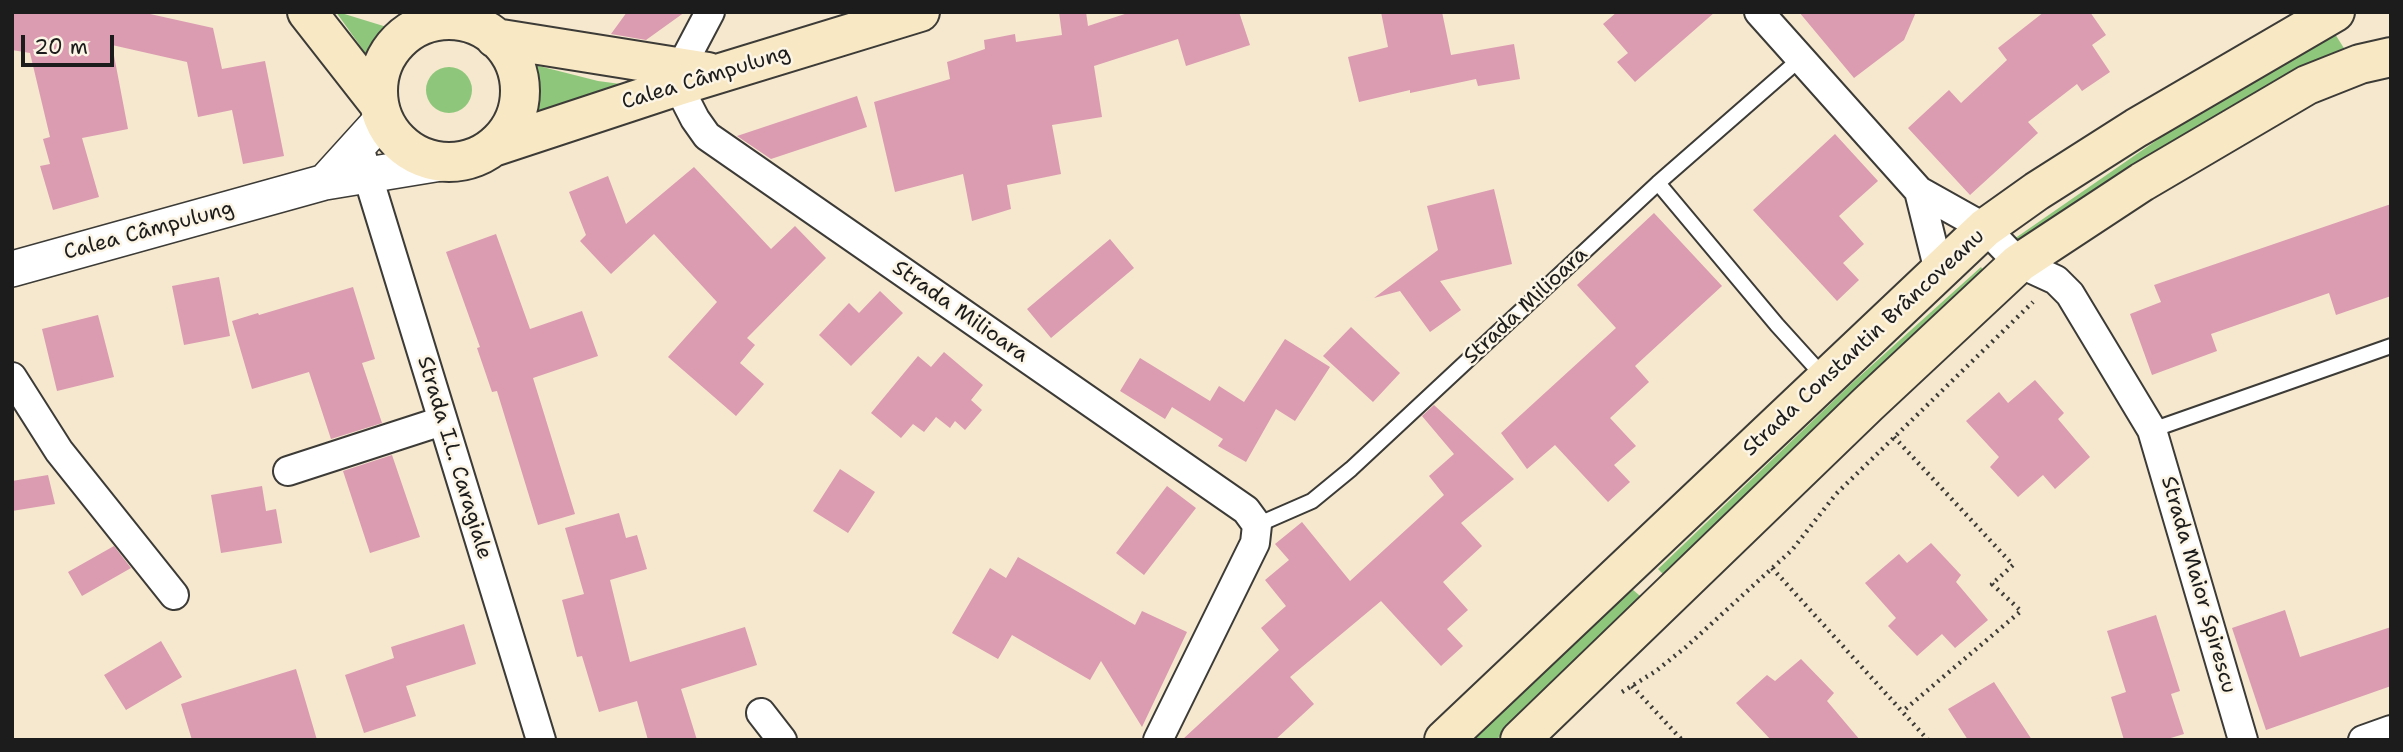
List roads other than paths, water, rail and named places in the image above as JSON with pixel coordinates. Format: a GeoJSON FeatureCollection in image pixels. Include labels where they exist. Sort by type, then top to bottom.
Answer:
{"type":"FeatureCollection","features":[{"type":"Feature","properties":{"kind":"main road"},"geometry":{"type":"LineString","coordinates":[[307,12],[381,111],[394,136],[409,150],[427,158],[447,162],[473,158],[493,147],[506,134],[515,117],[520,90],[517,72],[512,59],[495,38]]}},
{"type":"Feature","properties":{"kind":"main road"},"geometry":{"type":"LineString","coordinates":[[386,12],[435,22],[469,23],[495,38],[692,75]]}},
{"type":"Feature","properties":{"kind":"main road","name":"Calea Câmpulung"},"geometry":{"type":"LineString","coordinates":[[493,147],[692,75],[920,12]]}},
{"type":"Feature","properties":{"kind":"main road","name":"Strada Constantin Brâncoveanu"},"geometry":{"type":"LineString","coordinates":[[1444,740],[1986,228],[2037,191],[2136,128],[2334,12]]}},
{"type":"Feature","properties":{"kind":"main road"},"geometry":{"type":"LineString","coordinates":[[381,111],[379,78],[391,50],[414,30],[435,22]]}},
{"type":"Feature","properties":{"kind":"main road"},"geometry":{"type":"LineString","coordinates":[[1520,740],[2019,263],[2142,182],[2295,92],[2329,75],[2391,57]]}},
{"type":"Feature","properties":{"kind":"main road"},"geometry":{"type":"LineString","coordinates":[[1633,562],[1668,599]]}},
{"type":"Feature","properties":{"kind":"street"},"geometry":{"type":"LineString","coordinates":[[692,75],[710,12]]}},
{"type":"Feature","properties":{"kind":"street"},"geometry":{"type":"LineString","coordinates":[[1759,12],[1919,191],[1986,228],[2019,263]]}},
{"type":"Feature","properties":{"kind":"street","name":"Strada Milioara"},"geometry":{"type":"LineString","coordinates":[[692,75],[695,119],[708,136],[1235,502],[1246,510],[1257,525]]}},
{"type":"Feature","properties":{"kind":"street"},"geometry":{"type":"LineString","coordinates":[[363,161],[381,111]]}},
{"type":"Feature","properties":{"kind":"street","name":"Calea Câmpulung"},"geometry":{"type":"LineString","coordinates":[[12,269],[326,182],[363,161],[447,162]]}},
{"type":"Feature","properties":{"kind":"street","name":"Strada I.L. Caragiale"},"geometry":{"type":"LineString","coordinates":[[363,161],[541,740]]}},
{"type":"Feature","properties":{"kind":"street"},"geometry":{"type":"LineString","coordinates":[[1919,191],[1939,271]]}},
{"type":"Feature","properties":{"kind":"street","name":"Strada Maior Spirescu"},"geometry":{"type":"LineString","coordinates":[[2019,263],[2056,280],[2070,294],[2152,430],[2243,740]]}},
{"type":"Feature","properties":{"kind":"street"},"geometry":{"type":"LineString","coordinates":[[12,377],[59,451],[174,595]]}},
{"type":"Feature","properties":{"kind":"street"},"geometry":{"type":"LineString","coordinates":[[288,471],[442,421]]}},
{"type":"Feature","properties":{"kind":"street"},"geometry":{"type":"LineString","coordinates":[[1158,740],[1255,543],[1257,525]]}},
{"type":"Feature","properties":{"kind":"street"},"geometry":{"type":"LineString","coordinates":[[761,713],[782,740]]}},
{"type":"Feature","properties":{"kind":"street"},"geometry":{"type":"LineString","coordinates":[[2363,740],[2391,730]]}},
{"type":"Feature","properties":{"kind":"lane","name":"Strada Milioara"},"geometry":{"type":"LineString","coordinates":[[1257,525],[1312,501],[1351,469],[1658,183],[1800,59]]}},
{"type":"Feature","properties":{"kind":"lane"},"geometry":{"type":"LineString","coordinates":[[1658,183],[1825,378]]}},
{"type":"Feature","properties":{"kind":"lane"},"geometry":{"type":"LineString","coordinates":[[2152,430],[2391,345]]}}]}
